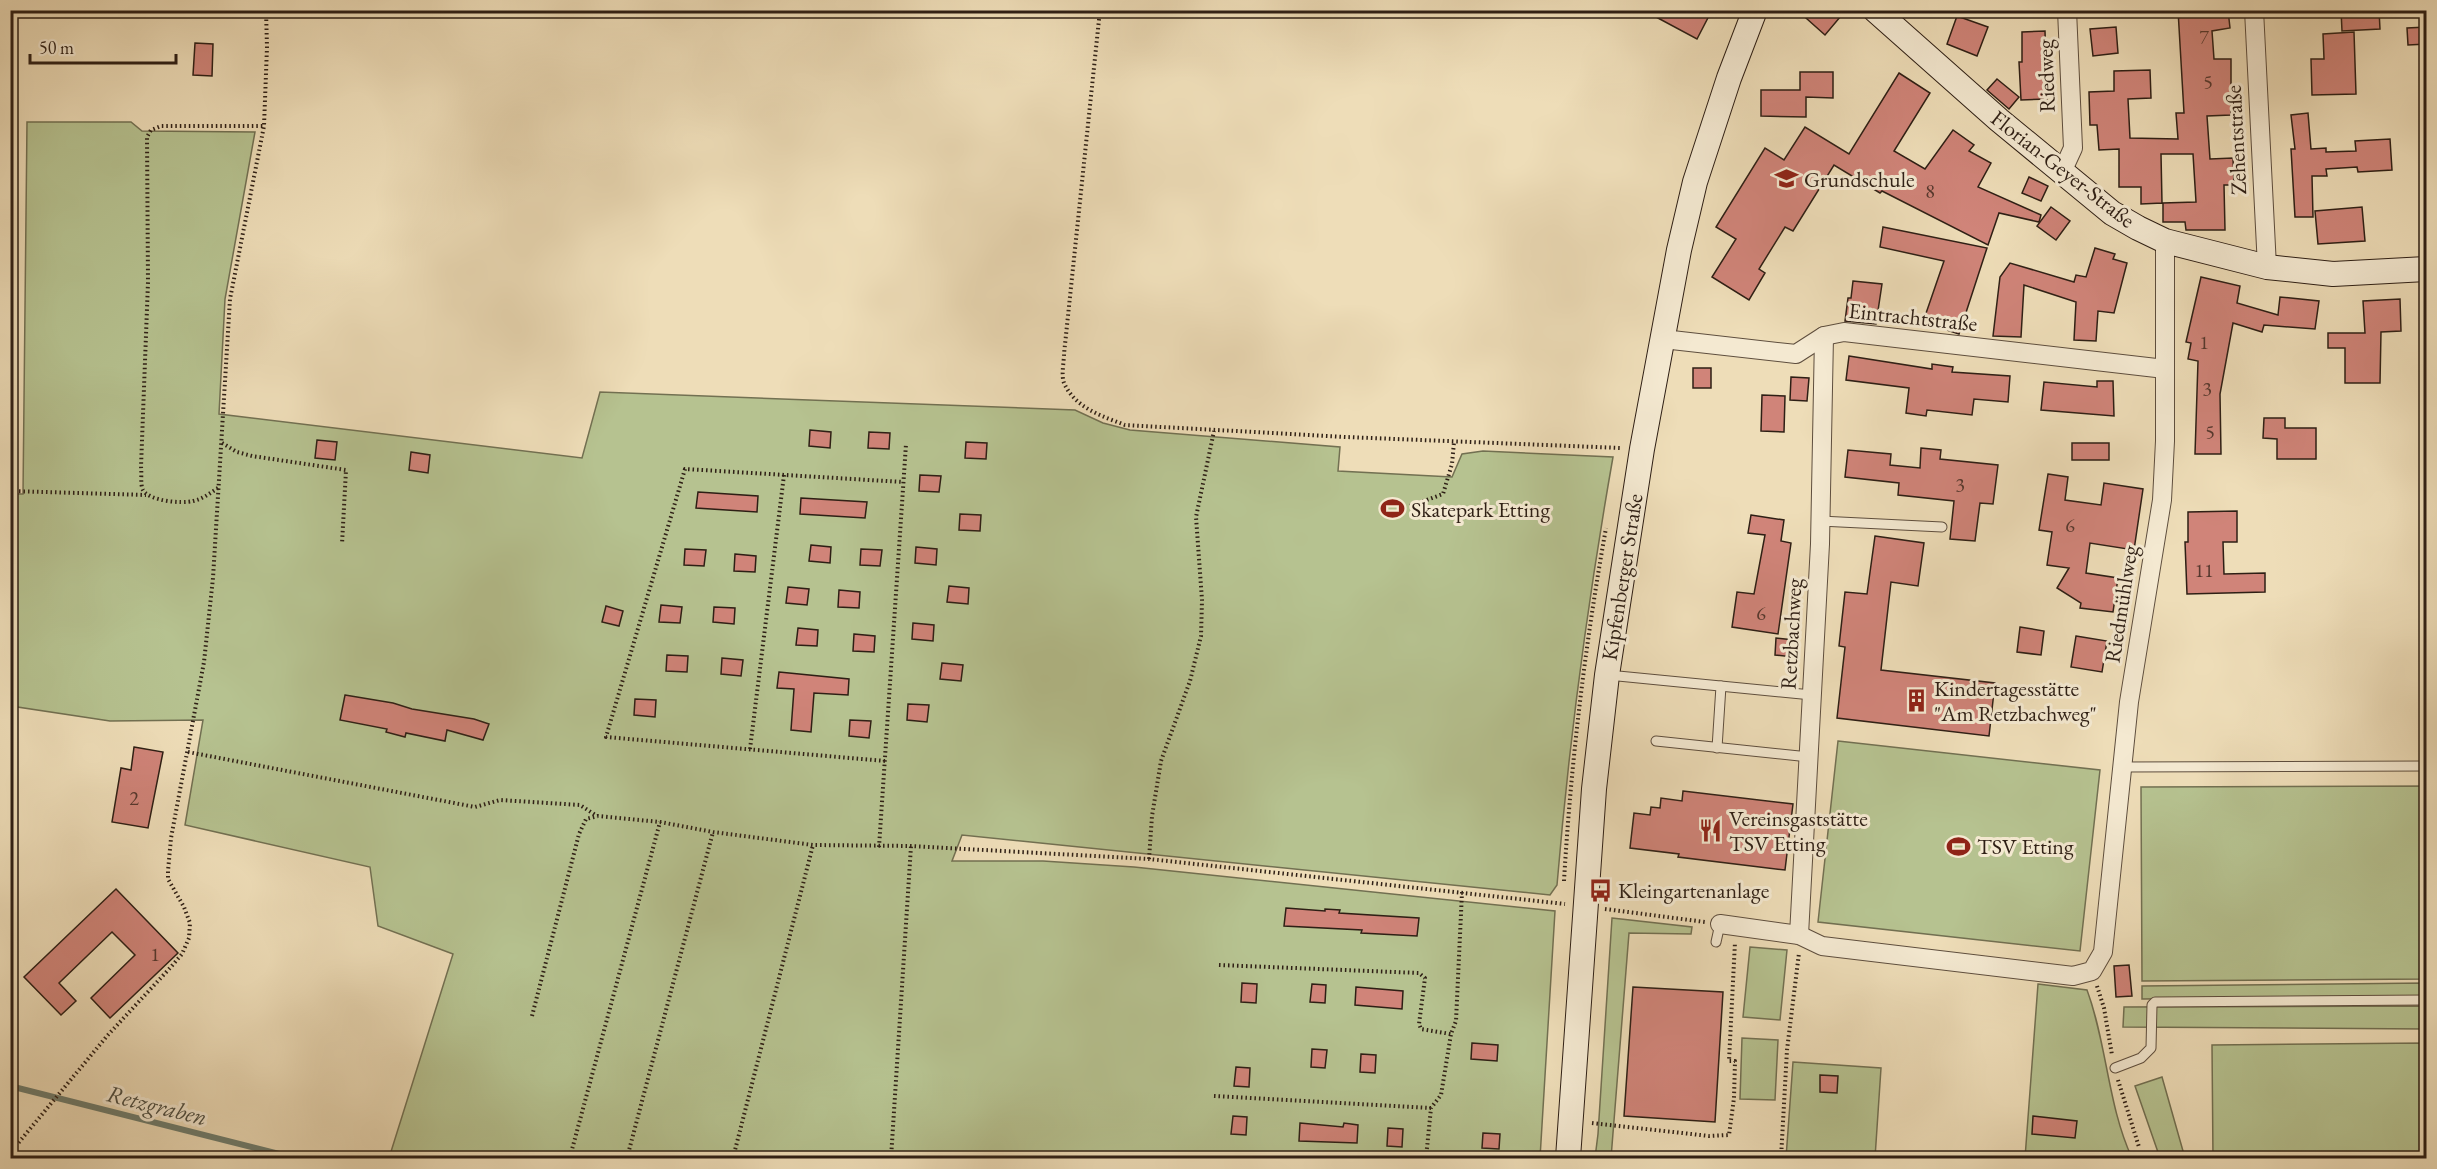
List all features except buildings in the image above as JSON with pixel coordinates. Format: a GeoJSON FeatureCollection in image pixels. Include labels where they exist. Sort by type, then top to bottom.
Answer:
{"type":"FeatureCollection","features":[{"type":"Feature","properties":{"kind":"street","name":"Kipfenberger Straße"},"geometry":{"type":"LineString","coordinates":[[1568,1158],[1600,908],[1594,789],[1607,675],[1642,449],[1679,250],[1695,182],[1729,78],[1755,10]]}},
{"type":"Feature","properties":{"kind":"street","name":"Florian-Geyer-Straße"},"geometry":{"type":"LineString","coordinates":[[1875,10],[1999,120],[2112,213],[2165,241],[2267,267],[2333,274],[2427,269]]}},
{"type":"Feature","properties":{"kind":"street","name":"Riedweg"},"geometry":{"type":"LineString","coordinates":[[2062,172],[2073,148],[2067,10]]}},
{"type":"Feature","properties":{"kind":"street","name":"Zehentstraße"},"geometry":{"type":"LineString","coordinates":[[2254,10],[2267,267]]}},
{"type":"Feature","properties":{"kind":"street","name":"Riedmühlweg"},"geometry":{"type":"LineString","coordinates":[[1798,935],[1822,946],[2073,976],[2092,971],[2103,952],[2129,702],[2162,500],[2165,241]]}},
{"type":"Feature","properties":{"kind":"street","name":"Eintrachtstraße"},"geometry":{"type":"LineString","coordinates":[[1663,339],[1796,354],[1824,336],[1844,332],[2165,369]]}},
{"type":"Feature","properties":{"kind":"street","name":"Retzbachweg"},"geometry":{"type":"LineString","coordinates":[[1798,935],[1820,521],[1824,336]]}},
{"type":"Feature","properties":{"kind":"street"},"geometry":{"type":"LineString","coordinates":[[1724,931],[1798,935]]}},
{"type":"Feature","properties":{"kind":"lane"},"geometry":{"type":"LineString","coordinates":[[1820,521],[1942,527]]}},
{"type":"Feature","properties":{"kind":"lane"},"geometry":{"type":"LineString","coordinates":[[1607,675],[1812,695]]}},
{"type":"Feature","properties":{"kind":"lane"},"geometry":{"type":"LineString","coordinates":[[1716,748],[1721,686]]}},
{"type":"Feature","properties":{"kind":"lane"},"geometry":{"type":"LineString","coordinates":[[1656,741],[1809,757]]}},
{"type":"Feature","properties":{"kind":"lane"},"geometry":{"type":"LineString","coordinates":[[2122,767],[2427,766]]}},
{"type":"Feature","properties":{"kind":"lane"},"geometry":{"type":"LineString","coordinates":[[2115,1068],[2141,1058],[2151,1048],[2152,1005],[2155,1002],[2427,1000]]}},
{"type":"Feature","properties":{"kind":"path"},"geometry":{"type":"LineString","coordinates":[[10,1153],[107,1036],[182,954],[189,938],[190,923],[168,879],[168,871],[171,838],[204,662],[213,578],[230,299],[264,126],[267,71],[266,10]]}},
{"type":"Feature","properties":{"kind":"path"},"geometry":{"type":"LineString","coordinates":[[1100,10],[1064,354],[1063,381],[1077,402],[1125,425],[1214,431],[1642,449]]}},
{"type":"Feature","properties":{"kind":"path"},"geometry":{"type":"LineString","coordinates":[[147,495],[142,489],[141,467],[148,282],[147,137],[151,130],[161,126],[264,126]]}},
{"type":"Feature","properties":{"kind":"path"},"geometry":{"type":"LineString","coordinates":[[1149,859],[1152,816],[1161,761],[1190,681],[1201,636],[1202,600],[1196,518],[1214,431]]}},
{"type":"Feature","properties":{"kind":"path"},"geometry":{"type":"LineString","coordinates":[[222,442],[237,452],[252,456],[346,470],[342,544]]}},
{"type":"Feature","properties":{"kind":"path"},"geometry":{"type":"LineString","coordinates":[[1410,506],[1443,494],[1452,464],[1454,442]]}},
{"type":"Feature","properties":{"kind":"path"},"geometry":{"type":"LineString","coordinates":[[879,847],[906,444]]}},
{"type":"Feature","properties":{"kind":"path"},"geometry":{"type":"LineString","coordinates":[[885,761],[606,737],[685,469],[903,482]]}},
{"type":"Feature","properties":{"kind":"path"},"geometry":{"type":"LineString","coordinates":[[750,749],[784,475]]}},
{"type":"Feature","properties":{"kind":"path"},"geometry":{"type":"LineString","coordinates":[[10,491],[147,495],[174,502],[191,502],[219,488]]}},
{"type":"Feature","properties":{"kind":"path"},"geometry":{"type":"LineString","coordinates":[[188,752],[475,807],[500,800],[580,805],[598,816]]}},
{"type":"Feature","properties":{"kind":"path"},"geometry":{"type":"LineString","coordinates":[[532,1016],[579,834],[586,819],[598,816],[660,822],[713,832],[813,845],[911,846],[1149,859],[1600,908],[1724,931],[1729,1060],[1735,1060],[1734,1098],[1729,1135],[1709,1136],[1591,1122],[1590,1131]]}},
{"type":"Feature","properties":{"kind":"path"},"geometry":{"type":"LineString","coordinates":[[570,1156],[660,822]]}},
{"type":"Feature","properties":{"kind":"path"},"geometry":{"type":"LineString","coordinates":[[627,1158],[713,832]]}},
{"type":"Feature","properties":{"kind":"path"},"geometry":{"type":"LineString","coordinates":[[734,1158],[813,845]]}},
{"type":"Feature","properties":{"kind":"path"},"geometry":{"type":"LineString","coordinates":[[891,1158],[911,846]]}},
{"type":"Feature","properties":{"kind":"path"},"geometry":{"type":"LineString","coordinates":[[1426,1158],[1431,1108],[1441,1095],[1451,1034],[1456,1021],[1462,892]]}},
{"type":"Feature","properties":{"kind":"path"},"geometry":{"type":"LineString","coordinates":[[1781,1158],[1787,1050],[1799,958],[1798,935]]}},
{"type":"Feature","properties":{"kind":"path"},"geometry":{"type":"LineString","coordinates":[[1219,965],[1419,973],[1425,978],[1419,1024],[1421,1029],[1451,1034]]}},
{"type":"Feature","properties":{"kind":"path"},"geometry":{"type":"LineString","coordinates":[[1214,1096],[1431,1108]]}},
{"type":"Feature","properties":{"kind":"green space"},"geometry":{"type":"Polygon","coordinates":[[[27,122],[131,122],[142,131],[255,132],[225,299],[219,414],[582,458],[600,392],[1075,410],[1103,423],[1130,430],[1340,447],[1338,471],[1452,477],[1462,454],[1483,451],[1613,457],[1580,670],[1557,885],[1550,895],[962,835],[952,861],[1043,861],[1134,867],[1555,911],[1540,1158],[389,1158],[453,954],[378,926],[370,867],[185,825],[203,720],[110,721],[11,706],[10,494],[23,494],[27,122]]]}},
{"type":"Feature","properties":{"kind":"green space","name":"TSV Etting"},"geometry":{"type":"Polygon","coordinates":[[[1838,741],[2100,770],[2080,951],[1818,922],[1838,741]]]}},
{"type":"Feature","properties":{"kind":"green space"},"geometry":{"type":"Polygon","coordinates":[[[2426,786],[2426,979],[2142,981],[2141,787],[2426,786]]]}},
{"type":"Feature","properties":{"kind":"green space"},"geometry":{"type":"Polygon","coordinates":[[[1612,918],[1692,927],[1691,934],[1629,933],[1611,1158],[1595,1158],[1598,1134],[1612,918]]]}},
{"type":"Feature","properties":{"kind":"green space"},"geometry":{"type":"Polygon","coordinates":[[[1750,947],[1787,950],[1780,1020],[1743,1017],[1750,947]]]}},
{"type":"Feature","properties":{"kind":"green space"},"geometry":{"type":"Polygon","coordinates":[[[2426,983],[2426,996],[2142,999],[2142,986],[2426,983]]]}},
{"type":"Feature","properties":{"kind":"green space"},"geometry":{"type":"Polygon","coordinates":[[[2038,984],[2087,990],[2099,1032],[2112,1097],[2132,1158],[2025,1158],[2038,984]]]}},
{"type":"Feature","properties":{"kind":"green space"},"geometry":{"type":"Polygon","coordinates":[[[2426,1006],[2426,1029],[2123,1027],[2124,1007],[2426,1006]]]}},
{"type":"Feature","properties":{"kind":"green space"},"geometry":{"type":"Polygon","coordinates":[[[1742,1038],[1778,1040],[1775,1100],[1740,1099],[1742,1038]]]}},
{"type":"Feature","properties":{"kind":"green space"},"geometry":{"type":"Polygon","coordinates":[[[2426,1043],[2426,1158],[2213,1158],[2212,1045],[2426,1043]]]}},
{"type":"Feature","properties":{"kind":"green space"},"geometry":{"type":"Polygon","coordinates":[[[1793,1062],[1881,1068],[1875,1158],[1786,1158],[1793,1062]]]}},
{"type":"Feature","properties":{"kind":"green space"},"geometry":{"type":"Polygon","coordinates":[[[2162,1077],[2185,1158],[2160,1158],[2135,1086],[2162,1077]]]}},
{"type":"Feature","properties":{"kind":"waterway","name":"Retzgraben"},"geometry":{"type":"LineString","coordinates":[[10,1086],[295,1158]]}},
{"type":"Feature","properties":{"kind":"place","name":"Grundschule"},"geometry":{"type":"Point","coordinates":[1786,179]}},
{"type":"Feature","properties":{"kind":"place","name":"Skatepark Etting"},"geometry":{"type":"Point","coordinates":[1393,509]}},
{"type":"Feature","properties":{"kind":"place","name":"Kindertagesstätte \"Am Retzbachweg\""},"geometry":{"type":"Point","coordinates":[1916,701]}},
{"type":"Feature","properties":{"kind":"place","name":"Vereinsgaststätte TSV Etting"},"geometry":{"type":"Point","coordinates":[1711,831]}},
{"type":"Feature","properties":{"kind":"place","name":"TSV Etting"},"geometry":{"type":"Point","coordinates":[1959,846]}},
{"type":"Feature","properties":{"kind":"place","name":"Kleingartenanlage"},"geometry":{"type":"Point","coordinates":[1600,890]}}]}
